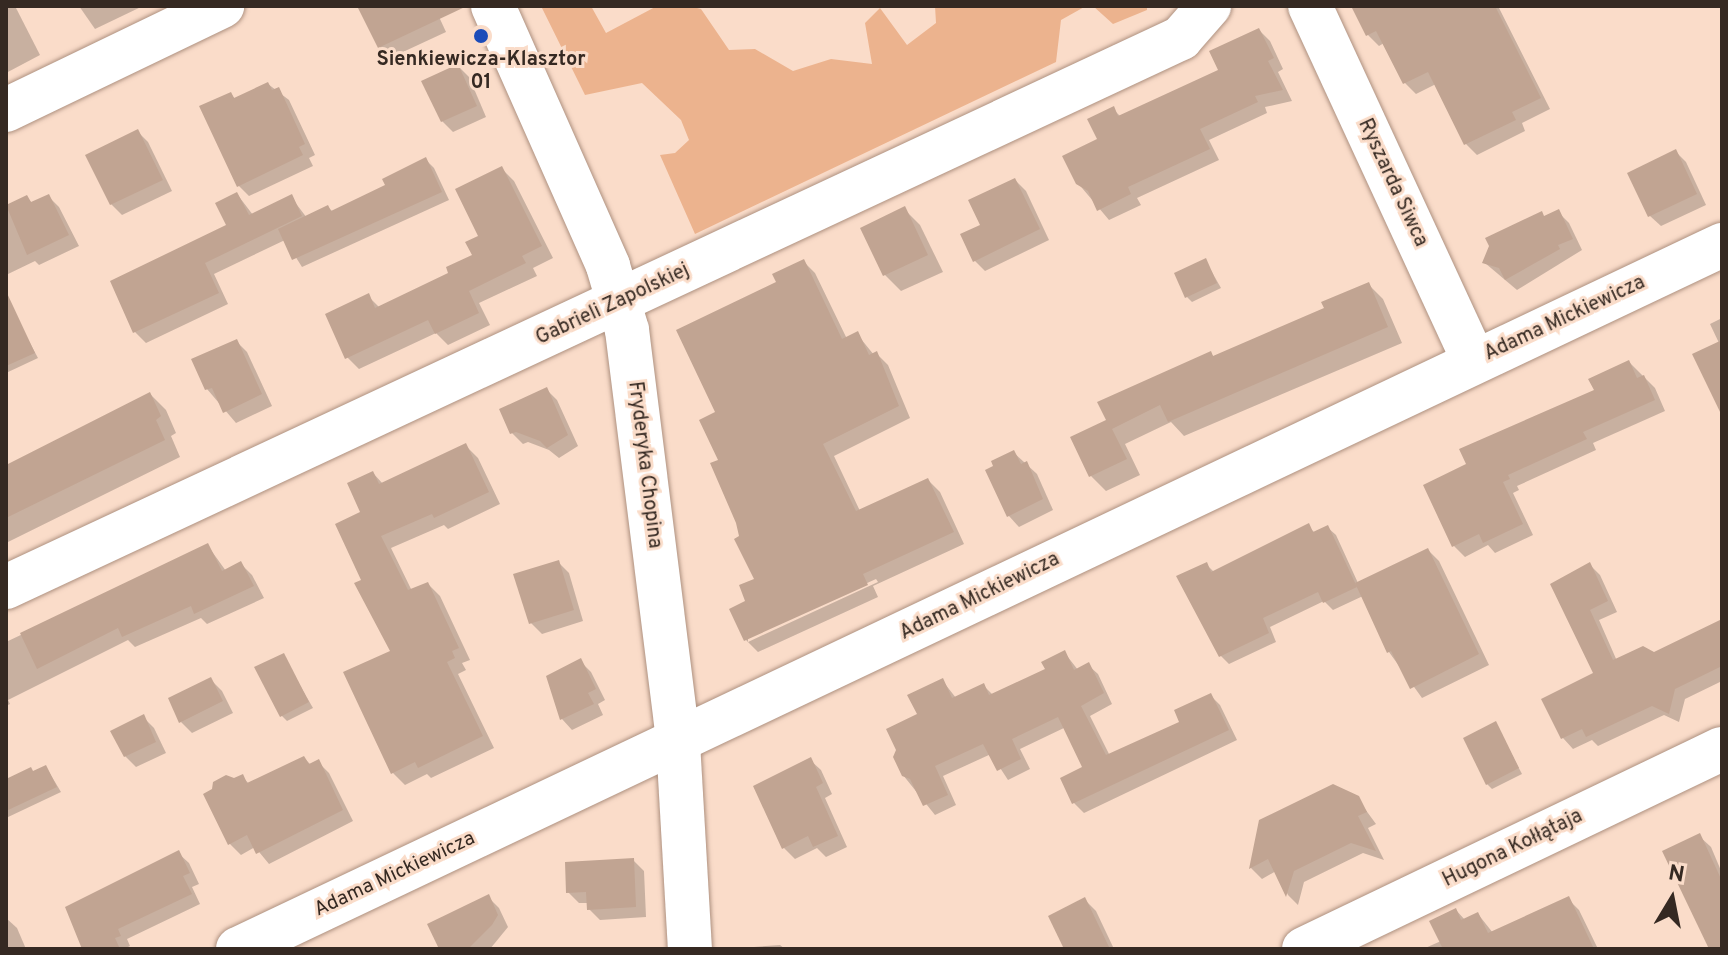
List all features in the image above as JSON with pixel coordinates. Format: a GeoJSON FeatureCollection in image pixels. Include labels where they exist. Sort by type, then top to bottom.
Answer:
{"type":"FeatureCollection","features":[{"type":"Feature","properties":{"kind":"street"},"geometry":{"type":"LineString","coordinates":[[6,110],[222,6]]}},
{"type":"Feature","properties":{"kind":"street","name":"Fryderyka Chopina"},"geometry":{"type":"LineString","coordinates":[[493,6],[608,266],[627,330],[678,742],[690,949]]}},
{"type":"Feature","properties":{"kind":"street","name":"Gabrieli Zapolskiej"},"geometry":{"type":"LineString","coordinates":[[6,587],[1181,38],[1209,6]]}},
{"type":"Feature","properties":{"kind":"street","name":"Ryszarda Siwca"},"geometry":{"type":"LineString","coordinates":[[1310,6],[1474,361]]}},
{"type":"Feature","properties":{"kind":"street","name":"Adama Mickiewicza"},"geometry":{"type":"LineString","coordinates":[[238,949],[1722,245]]}},
{"type":"Feature","properties":{"kind":"street","name":"Hugona Kołłątaja"},"geometry":{"type":"LineString","coordinates":[[1304,949],[1722,749]]}},
{"type":"Feature","properties":{"kind":"shaded area"},"geometry":{"type":"Polygon","coordinates":[[[541,6],[591,6],[606,33],[657,6],[701,9],[729,50],[755,49],[793,71],[831,59],[872,64],[865,23],[880,8],[907,45],[936,23],[935,6],[1086,6],[1061,20],[1056,62],[695,234],[660,155],[675,153],[689,140],[681,120],[642,83],[585,95],[541,6]]]}},
{"type":"Feature","properties":{"kind":"shaded area"},"geometry":{"type":"Polygon","coordinates":[[[1093,6],[1147,6],[1147,10],[1113,24],[1093,6]]]}},
{"type":"Feature","properties":{"kind":"building"},"geometry":{"type":"Polygon","coordinates":[[[357,6],[467,6],[378,48],[357,6]]]}},
{"type":"Feature","properties":{"kind":"building"},"geometry":{"type":"Polygon","coordinates":[[[1351,6],[1495,6],[1541,98],[1512,112],[1516,120],[1464,145],[1428,72],[1403,84],[1376,31],[1366,36],[1351,6]]]}},
{"type":"Feature","properties":{"kind":"building"},"geometry":{"type":"Polygon","coordinates":[[[1259,28],[1274,58],[1268,61],[1283,90],[1255,96],[1258,102],[1200,129],[1210,149],[1128,187],[1131,194],[1097,211],[1088,191],[1076,184],[1062,156],[1097,139],[1087,119],[1114,106],[1118,116],[1218,70],[1209,51],[1259,28]]]}},
{"type":"Feature","properties":{"kind":"building"},"geometry":{"type":"Polygon","coordinates":[[[458,64],[477,106],[441,122],[421,81],[458,64]]]}},
{"type":"Feature","properties":{"kind":"building"},"geometry":{"type":"Polygon","coordinates":[[[268,82],[272,90],[279,87],[305,144],[299,147],[303,155],[237,187],[199,106],[231,92],[234,98],[268,82]]]}},
{"type":"Feature","properties":{"kind":"building"},"geometry":{"type":"Polygon","coordinates":[[[138,129],[163,180],[110,205],[85,155],[138,129]]]}},
{"type":"Feature","properties":{"kind":"building"},"geometry":{"type":"Polygon","coordinates":[[[1676,149],[1697,194],[1648,217],[1627,173],[1676,149]]]}},
{"type":"Feature","properties":{"kind":"building"},"geometry":{"type":"Polygon","coordinates":[[[426,157],[442,192],[292,260],[278,229],[328,205],[331,211],[385,185],[382,179],[426,157]]]}},
{"type":"Feature","properties":{"kind":"building"},"geometry":{"type":"Polygon","coordinates":[[[502,166],[542,246],[522,256],[526,263],[469,291],[479,313],[435,334],[428,320],[345,359],[325,314],[369,293],[375,308],[448,273],[446,267],[472,255],[465,242],[478,236],[455,189],[502,166]]]}},
{"type":"Feature","properties":{"kind":"building"},"geometry":{"type":"Polygon","coordinates":[[[1015,178],[1040,229],[973,262],[960,234],[980,225],[968,200],[1015,178]]]}},
{"type":"Feature","properties":{"kind":"building"},"geometry":{"type":"Polygon","coordinates":[[[237,192],[249,215],[292,194],[302,216],[205,263],[219,293],[133,333],[110,281],[226,225],[215,203],[237,192]]]}},
{"type":"Feature","properties":{"kind":"building"},"geometry":{"type":"Polygon","coordinates":[[[49,194],[69,235],[27,255],[6,205],[27,195],[31,202],[49,194]]]}},
{"type":"Feature","properties":{"kind":"building"},"geometry":{"type":"Polygon","coordinates":[[[905,206],[928,255],[883,276],[860,228],[905,206]]]}},
{"type":"Feature","properties":{"kind":"building"},"geometry":{"type":"Polygon","coordinates":[[[1559,209],[1573,239],[1558,245],[1560,249],[1505,280],[1499,268],[1482,263],[1489,246],[1485,238],[1542,211],[1544,216],[1559,209]]]}},
{"type":"Feature","properties":{"kind":"building"},"geometry":{"type":"Polygon","coordinates":[[[1206,258],[1217,283],[1185,298],[1174,273],[1206,258]]]}},
{"type":"Feature","properties":{"kind":"building"},"geometry":{"type":"Polygon","coordinates":[[[804,259],[842,339],[858,331],[869,355],[877,351],[899,406],[823,444],[856,511],[928,478],[954,532],[863,574],[868,585],[744,641],[729,609],[745,601],[739,585],[754,579],[734,539],[739,536],[736,523],[710,463],[718,460],[699,420],[715,412],[676,330],[776,282],[772,274],[804,259]]]}},
{"type":"Feature","properties":{"kind":"building"},"geometry":{"type":"Polygon","coordinates":[[[1369,282],[1388,327],[1168,422],[1160,405],[1112,429],[1127,459],[1089,477],[1070,437],[1106,420],[1097,402],[1211,351],[1213,356],[1324,308],[1321,302],[1369,282]]]}},
{"type":"Feature","properties":{"kind":"building"},"geometry":{"type":"Polygon","coordinates":[[[6,291],[35,353],[6,366],[6,291]]]}},
{"type":"Feature","properties":{"kind":"building"},"geometry":{"type":"Polygon","coordinates":[[[237,339],[262,394],[223,413],[212,388],[205,390],[191,359],[237,339]]]}},
{"type":"Feature","properties":{"kind":"building"},"geometry":{"type":"Polygon","coordinates":[[[1722,340],[1722,416],[1692,354],[1722,340]]]}},
{"type":"Feature","properties":{"kind":"building"},"geometry":{"type":"Polygon","coordinates":[[[1629,360],[1637,378],[1644,375],[1655,400],[1583,432],[1587,439],[1508,475],[1510,479],[1503,482],[1523,524],[1483,543],[1479,534],[1452,547],[1423,485],[1466,464],[1459,449],[1594,390],[1588,379],[1629,360]]]}},
{"type":"Feature","properties":{"kind":"building"},"geometry":{"type":"Polygon","coordinates":[[[547,387],[568,435],[547,448],[540,441],[516,432],[510,434],[499,409],[547,387]]]}},
{"type":"Feature","properties":{"kind":"building"},"geometry":{"type":"Polygon","coordinates":[[[150,392],[161,416],[156,420],[165,440],[6,518],[6,465],[150,392]]]}},
{"type":"Feature","properties":{"kind":"building"},"geometry":{"type":"Polygon","coordinates":[[[466,443],[489,492],[434,518],[432,514],[381,536],[408,590],[428,582],[459,648],[452,651],[455,658],[447,662],[483,736],[418,768],[415,762],[391,774],[343,672],[390,651],[354,583],[361,580],[335,524],[360,512],[347,483],[373,471],[379,484],[466,443]]]}},
{"type":"Feature","properties":{"kind":"building"},"geometry":{"type":"Polygon","coordinates":[[[1014,450],[1021,464],[1027,461],[1043,499],[1007,517],[985,470],[993,466],[991,461],[1014,450]]]}},
{"type":"Feature","properties":{"kind":"building"},"geometry":{"type":"Polygon","coordinates":[[[1309,523],[1313,532],[1328,525],[1357,587],[1323,603],[1318,592],[1263,618],[1269,633],[1219,657],[1176,576],[1207,562],[1211,572],[1309,523]]]}},
{"type":"Feature","properties":{"kind":"building"},"geometry":{"type":"Polygon","coordinates":[[[208,543],[222,571],[241,561],[254,586],[194,614],[191,606],[122,637],[118,628],[37,669],[20,633],[208,543]]]}},
{"type":"Feature","properties":{"kind":"building"},"geometry":{"type":"Polygon","coordinates":[[[1428,548],[1479,654],[1410,689],[1391,651],[1387,653],[1355,583],[1428,548]]]}},
{"type":"Feature","properties":{"kind":"building"},"geometry":{"type":"Polygon","coordinates":[[[559,560],[574,610],[529,624],[513,574],[559,560]]]}},
{"type":"Feature","properties":{"kind":"building"},"geometry":{"type":"Polygon","coordinates":[[[1590,562],[1608,601],[1590,610],[1613,660],[1643,646],[1654,652],[1722,619],[1722,666],[1675,689],[1669,714],[1652,706],[1586,737],[1582,729],[1561,739],[1541,699],[1593,673],[1550,584],[1590,562]]]}},
{"type":"Feature","properties":{"kind":"building"},"geometry":{"type":"Polygon","coordinates":[[[1065,650],[1074,670],[1089,662],[1104,693],[1081,706],[1106,755],[1179,722],[1174,710],[1211,693],[1229,730],[1072,804],[1060,778],[1082,767],[1058,717],[1012,739],[1021,759],[997,771],[983,744],[935,766],[948,795],[923,806],[910,779],[902,776],[893,757],[896,750],[886,729],[917,714],[907,695],[943,678],[952,698],[984,683],[989,695],[1045,669],[1041,662],[1065,650]]]}},
{"type":"Feature","properties":{"kind":"building"},"geometry":{"type":"Polygon","coordinates":[[[284,653],[309,702],[280,717],[254,667],[284,653]]]}},
{"type":"Feature","properties":{"kind":"building"},"geometry":{"type":"Polygon","coordinates":[[[581,658],[596,689],[588,693],[594,704],[560,720],[546,676],[581,658]]]}},
{"type":"Feature","properties":{"kind":"building"},"geometry":{"type":"Polygon","coordinates":[[[211,677],[223,701],[179,723],[168,698],[211,677]]]}},
{"type":"Feature","properties":{"kind":"building"},"geometry":{"type":"Polygon","coordinates":[[[144,714],[156,742],[124,757],[110,731],[144,714]]]}},
{"type":"Feature","properties":{"kind":"building"},"geometry":{"type":"Polygon","coordinates":[[[1496,721],[1519,768],[1486,785],[1463,738],[1496,721]]]}},
{"type":"Feature","properties":{"kind":"building"},"geometry":{"type":"Polygon","coordinates":[[[304,756],[309,764],[319,759],[343,810],[256,854],[247,835],[228,845],[203,794],[212,789],[213,782],[226,775],[234,778],[243,774],[247,783],[304,756]]]}},
{"type":"Feature","properties":{"kind":"building"},"geometry":{"type":"Polygon","coordinates":[[[811,757],[823,783],[816,787],[838,836],[813,847],[808,836],[782,849],[753,786],[811,757]]]}},
{"type":"Feature","properties":{"kind":"building"},"geometry":{"type":"Polygon","coordinates":[[[46,765],[57,787],[6,811],[6,779],[31,767],[33,771],[46,765]]]}},
{"type":"Feature","properties":{"kind":"building"},"geometry":{"type":"Polygon","coordinates":[[[1333,784],[1359,796],[1367,812],[1358,816],[1376,851],[1351,843],[1294,871],[1286,897],[1268,859],[1249,869],[1259,820],[1333,784]]]}},
{"type":"Feature","properties":{"kind":"building"},"geometry":{"type":"Polygon","coordinates":[[[1700,833],[1722,881],[1722,949],[1709,949],[1662,851],[1700,833]]]}},
{"type":"Feature","properties":{"kind":"building"},"geometry":{"type":"Polygon","coordinates":[[[179,850],[190,873],[183,876],[192,894],[118,929],[121,936],[115,938],[120,949],[82,949],[65,907],[179,850]]]}},
{"type":"Feature","properties":{"kind":"building"},"geometry":{"type":"Polygon","coordinates":[[[634,858],[636,907],[587,910],[586,892],[566,893],[565,862],[634,858]]]}},
{"type":"Feature","properties":{"kind":"building"},"geometry":{"type":"Polygon","coordinates":[[[489,894],[498,915],[492,925],[468,949],[439,949],[427,924],[489,894]]]}},
{"type":"Feature","properties":{"kind":"building"},"geometry":{"type":"Polygon","coordinates":[[[1569,896],[1594,949],[1443,949],[1429,921],[1456,908],[1461,920],[1478,912],[1488,933],[1569,896]]]}},
{"type":"Feature","properties":{"kind":"building"},"geometry":{"type":"Polygon","coordinates":[[[1085,897],[1110,949],[1064,949],[1048,916],[1085,897]]]}},
{"type":"Feature","properties":{"kind":"place","name":"Sienkiewicza-Klasztor 01"},"geometry":{"type":"Point","coordinates":[481,36]}}]}
